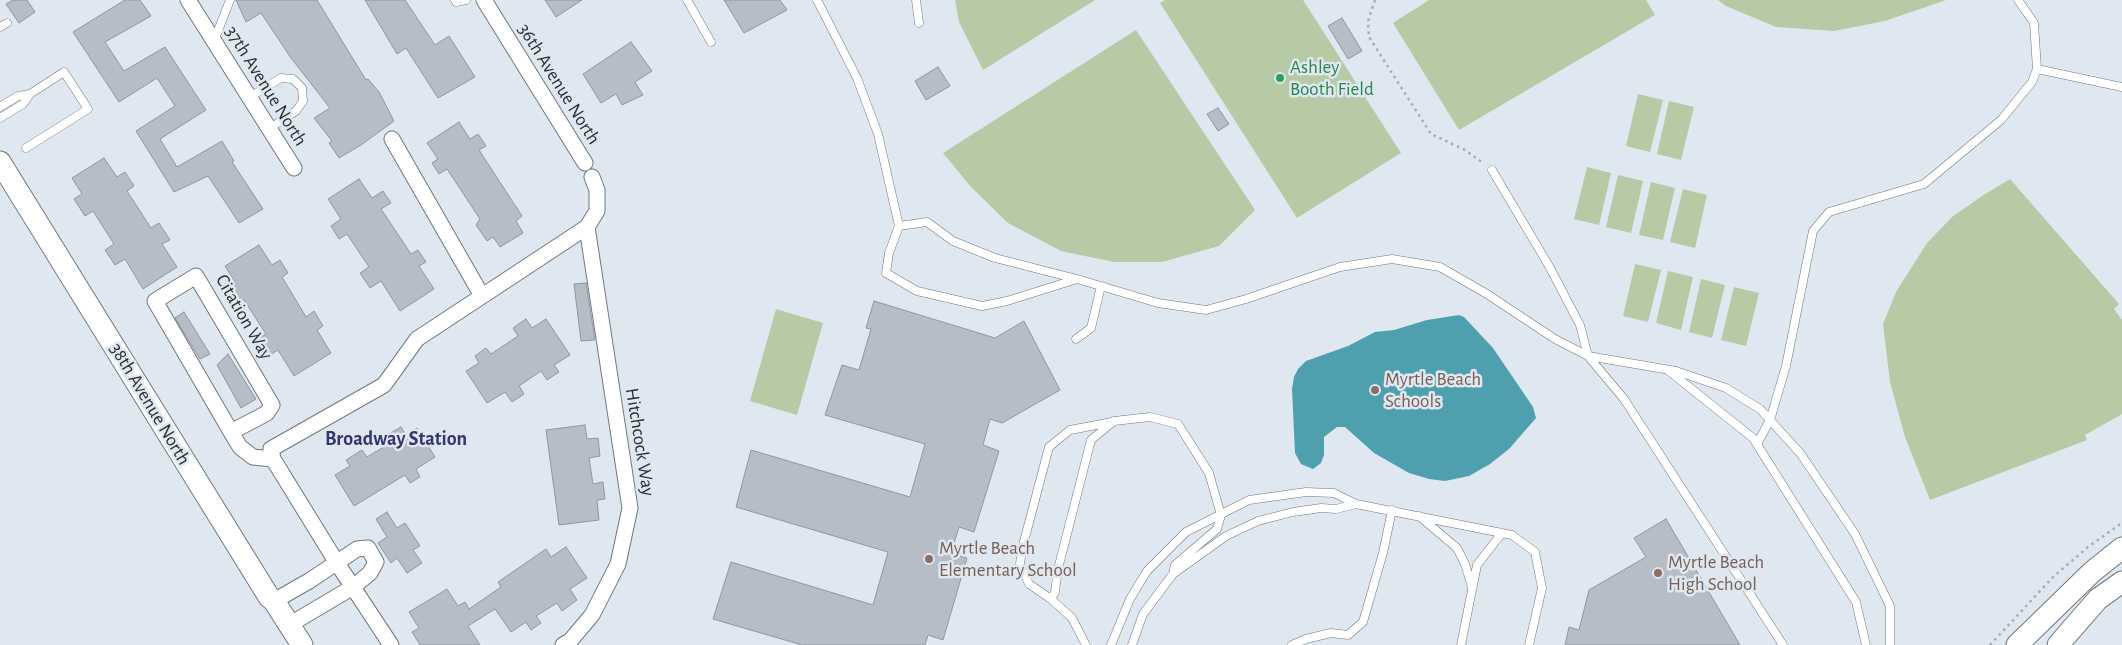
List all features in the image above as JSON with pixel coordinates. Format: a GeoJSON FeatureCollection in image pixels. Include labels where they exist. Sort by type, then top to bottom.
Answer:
{"type":"FeatureCollection","features":[{"type":"Feature","properties":{"kind":"main road","name":"38th Avenue North"},"geometry":{"type":"LineString","coordinates":[[0,162],[269,597],[302,645]]}},
{"type":"Feature","properties":{"kind":"main road"},"geometry":{"type":"LineString","coordinates":[[2017,645],[2092,572],[2122,548]]}},
{"type":"Feature","properties":{"kind":"main road"},"geometry":{"type":"LineString","coordinates":[[2058,645],[2098,599],[2122,582]]}},
{"type":"Feature","properties":{"kind":"street","name":"37th Avenue North"},"geometry":{"type":"LineString","coordinates":[[188,0],[294,168]]}},
{"type":"Feature","properties":{"kind":"street","name":"36th Avenue North"},"geometry":{"type":"LineString","coordinates":[[484,0],[585,163]]}},
{"type":"Feature","properties":{"kind":"street"},"geometry":{"type":"LineString","coordinates":[[392,139],[482,296]]}},
{"type":"Feature","properties":{"kind":"street"},"geometry":{"type":"LineString","coordinates":[[391,645],[337,563],[274,459],[271,449],[384,385],[417,339],[587,227],[596,211],[597,190],[592,178]]}},
{"type":"Feature","properties":{"kind":"street","name":"Hitchcock Way"},"geometry":{"type":"LineString","coordinates":[[563,645],[579,640],[618,564],[630,508],[587,227]]}},
{"type":"Feature","properties":{"kind":"street","name":"Citation Way"},"geometry":{"type":"LineString","coordinates":[[231,432],[267,413],[272,405],[196,276],[155,301],[231,432],[240,447],[253,457],[274,459]]}},
{"type":"Feature","properties":{"kind":"street"},"geometry":{"type":"LineString","coordinates":[[274,602],[357,550],[368,548],[376,562],[370,573],[353,587],[289,625]]}},
{"type":"Feature","properties":{"kind":"lane"},"geometry":{"type":"LineString","coordinates":[[214,41],[230,0]]}},
{"type":"Feature","properties":{"kind":"lane"},"geometry":{"type":"LineString","coordinates":[[455,0],[456,2],[466,0]]}},
{"type":"Feature","properties":{"kind":"lane"},"geometry":{"type":"LineString","coordinates":[[687,0],[711,42]]}},
{"type":"Feature","properties":{"kind":"lane"},"geometry":{"type":"LineString","coordinates":[[816,0],[857,78],[878,134],[899,226],[889,253],[886,273],[917,291],[982,306],[1007,301],[1077,278]]}},
{"type":"Feature","properties":{"kind":"lane"},"geometry":{"type":"LineString","coordinates":[[916,0],[919,23]]}},
{"type":"Feature","properties":{"kind":"lane"},"geometry":{"type":"LineString","coordinates":[[1757,444],[1770,420],[1786,366],[1813,231],[1829,212],[1924,184],[2001,120],[2032,82],[2037,69],[2034,23],[2018,0]]}},
{"type":"Feature","properties":{"kind":"lane"},"geometry":{"type":"LineString","coordinates":[[2037,69],[2122,87]]}},
{"type":"Feature","properties":{"kind":"lane"},"geometry":{"type":"LineString","coordinates":[[26,148],[88,109],[64,72],[30,94],[23,104],[3,116],[1,106],[18,96],[30,94]]}},
{"type":"Feature","properties":{"kind":"lane"},"geometry":{"type":"LineString","coordinates":[[250,97],[281,78],[293,79],[302,88],[303,101],[296,111],[270,128]]}},
{"type":"Feature","properties":{"kind":"lane"},"geometry":{"type":"LineString","coordinates":[[1492,170],[1549,266],[1580,325],[1588,356],[1624,399],[1782,645]]}},
{"type":"Feature","properties":{"kind":"lane"},"geometry":{"type":"LineString","coordinates":[[899,226],[927,222],[953,240],[995,258],[1077,278],[1158,303],[1206,310],[1246,299],[1340,267],[1392,259],[1440,267],[1487,294],[1555,339],[1588,356],[1668,370],[1726,388],[1760,409],[1800,453],[1855,534],[1890,606],[1890,645]]}},
{"type":"Feature","properties":{"kind":"lane"},"geometry":{"type":"LineString","coordinates":[[1076,339],[1092,328],[1102,286]]}},
{"type":"Feature","properties":{"kind":"lane"},"geometry":{"type":"LineString","coordinates":[[1668,370],[1753,438],[1856,602],[1866,645]]}},
{"type":"Feature","properties":{"kind":"lane"},"geometry":{"type":"LineString","coordinates":[[1086,645],[1072,618],[1051,599],[1029,584],[1020,564],[1022,549],[1049,447],[1070,430],[1114,421],[1150,417],[1178,424],[1209,473],[1220,515],[1217,529],[1175,565],[1173,574]]}},
{"type":"Feature","properties":{"kind":"lane"},"geometry":{"type":"LineString","coordinates":[[1051,599],[1092,440],[1114,421]]}},
{"type":"Feature","properties":{"kind":"lane"},"geometry":{"type":"LineString","coordinates":[[1111,645],[1130,599],[1147,571],[1186,532],[1249,500],[1306,492],[1334,493],[1356,504],[1512,535],[1535,552],[1542,588],[1529,645]]}},
{"type":"Feature","properties":{"kind":"lane"},"geometry":{"type":"LineString","coordinates":[[1132,645],[1143,614],[1173,574],[1226,536],[1258,521],[1293,512],[1336,509],[1356,504]]}},
{"type":"Feature","properties":{"kind":"lane"},"geometry":{"type":"LineString","coordinates":[[1292,645],[1306,638],[1331,633],[1348,635],[1364,622],[1392,510]]}},
{"type":"Feature","properties":{"kind":"lane"},"geometry":{"type":"LineString","coordinates":[[1418,515],[1457,548],[1465,564],[1472,588]]}},
{"type":"Feature","properties":{"kind":"lane"},"geometry":{"type":"LineString","coordinates":[[1461,645],[1477,565],[1502,533]]}},
{"type":"Feature","properties":{"kind":"path"},"geometry":{"type":"LineString","coordinates":[[1375,0],[1368,20],[1369,37],[1431,134],[1465,150],[1492,170]]}},
{"type":"Feature","properties":{"kind":"path"},"geometry":{"type":"LineString","coordinates":[[1990,645],[2053,577],[2088,547],[2122,523]]}},
{"type":"Feature","properties":{"kind":"green space"},"geometry":{"type":"Polygon","coordinates":[[[955,0],[1095,0],[983,70],[959,22],[955,0]]]}},
{"type":"Feature","properties":{"kind":"green space","name":"Ashley Booth Field"},"geometry":{"type":"Polygon","coordinates":[[[1165,0],[1303,0],[1401,153],[1297,218],[1160,3],[1165,0]]]}},
{"type":"Feature","properties":{"kind":"green space"},"geometry":{"type":"Polygon","coordinates":[[[1429,0],[1646,0],[1655,15],[1459,130],[1393,23],[1429,0]]]}},
{"type":"Feature","properties":{"kind":"green space"},"geometry":{"type":"Polygon","coordinates":[[[1718,0],[1946,0],[1885,21],[1834,31],[1776,27],[1726,6],[1718,0]]]}},
{"type":"Feature","properties":{"kind":"green space"},"geometry":{"type":"Polygon","coordinates":[[[1136,30],[1255,210],[1219,246],[1162,262],[1114,262],[1061,251],[1008,223],[971,187],[943,153],[1136,30]]]}},
{"type":"Feature","properties":{"kind":"green space"},"geometry":{"type":"Polygon","coordinates":[[[1638,94],[1663,100],[1650,152],[1626,146],[1638,94]]]}},
{"type":"Feature","properties":{"kind":"green space"},"geometry":{"type":"Polygon","coordinates":[[[1669,101],[1694,107],[1681,160],[1657,154],[1669,101]]]}},
{"type":"Feature","properties":{"kind":"green space"},"geometry":{"type":"Polygon","coordinates":[[[1587,167],[1611,173],[1599,225],[1574,219],[1587,167]]]}},
{"type":"Feature","properties":{"kind":"green space"},"geometry":{"type":"Polygon","coordinates":[[[1618,175],[1643,181],[1631,233],[1606,227],[1618,175]]]}},
{"type":"Feature","properties":{"kind":"green space"},"geometry":{"type":"Polygon","coordinates":[[[2010,179],[2119,304],[2114,309],[2122,320],[2122,414],[2085,435],[2087,440],[1930,500],[1905,437],[1890,382],[1883,324],[1896,292],[1927,243],[1952,217],[2010,179]]]}},
{"type":"Feature","properties":{"kind":"green space"},"geometry":{"type":"Polygon","coordinates":[[[1651,182],[1675,188],[1663,240],[1639,235],[1651,182]]]}},
{"type":"Feature","properties":{"kind":"green space"},"geometry":{"type":"Polygon","coordinates":[[[1683,189],[1707,195],[1695,248],[1670,242],[1683,189]]]}},
{"type":"Feature","properties":{"kind":"green space"},"geometry":{"type":"Polygon","coordinates":[[[1635,264],[1661,270],[1648,322],[1623,316],[1635,264]]]}},
{"type":"Feature","properties":{"kind":"green space"},"geometry":{"type":"Polygon","coordinates":[[[1668,271],[1693,277],[1681,330],[1656,323],[1668,271]]]}},
{"type":"Feature","properties":{"kind":"green space"},"geometry":{"type":"Polygon","coordinates":[[[1701,279],[1725,285],[1712,338],[1689,332],[1701,279]]]}},
{"type":"Feature","properties":{"kind":"green space"},"geometry":{"type":"Polygon","coordinates":[[[1734,287],[1759,293],[1746,346],[1721,340],[1734,287]]]}},
{"type":"Feature","properties":{"kind":"green space"},"geometry":{"type":"Polygon","coordinates":[[[776,309],[823,323],[797,415],[750,401],[776,309]]]}},
{"type":"Feature","properties":{"kind":"water"},"geometry":{"type":"Polygon","coordinates":[[[1459,315],[1464,317],[1493,348],[1533,407],[1536,418],[1509,449],[1490,464],[1469,476],[1445,481],[1429,479],[1409,473],[1374,453],[1345,427],[1337,427],[1324,437],[1324,455],[1321,463],[1313,469],[1301,464],[1295,453],[1292,389],[1294,377],[1298,369],[1306,361],[1348,346],[1375,332],[1394,330],[1427,320],[1459,315]]]}},
{"type":"Feature","properties":{"kind":"building"},"geometry":{"type":"Polygon","coordinates":[[[13,0],[27,0],[35,12],[19,23],[6,4],[13,0]]]}},
{"type":"Feature","properties":{"kind":"building"},"geometry":{"type":"Polygon","coordinates":[[[125,0],[140,0],[151,16],[105,42],[124,71],[165,47],[206,110],[160,139],[177,167],[222,141],[234,161],[232,162],[263,209],[239,223],[208,176],[174,192],[136,131],[175,106],[157,78],[119,102],[73,32],[125,0]]]}},
{"type":"Feature","properties":{"kind":"building"},"geometry":{"type":"Polygon","coordinates":[[[236,0],[317,0],[366,80],[368,79],[379,92],[394,121],[339,158],[329,143],[332,141],[314,118],[330,108],[291,58],[261,13],[246,22],[236,0]]]}},
{"type":"Feature","properties":{"kind":"building"},"geometry":{"type":"Polygon","coordinates":[[[365,0],[405,0],[435,45],[449,36],[475,77],[438,98],[406,48],[397,54],[365,0]]]}},
{"type":"Feature","properties":{"kind":"building"},"geometry":{"type":"Polygon","coordinates":[[[545,0],[582,0],[556,17],[545,0]]]}},
{"type":"Feature","properties":{"kind":"building"},"geometry":{"type":"Polygon","coordinates":[[[724,0],[780,0],[787,10],[744,33],[724,0]]]}},
{"type":"Feature","properties":{"kind":"building"},"geometry":{"type":"Polygon","coordinates":[[[1342,18],[1362,51],[1348,59],[1328,26],[1342,18]]]}},
{"type":"Feature","properties":{"kind":"building"},"geometry":{"type":"Polygon","coordinates":[[[631,42],[652,71],[635,82],[643,95],[622,105],[616,94],[601,103],[583,74],[631,42]]]}},
{"type":"Feature","properties":{"kind":"building"},"geometry":{"type":"Polygon","coordinates":[[[938,67],[950,86],[926,100],[915,81],[938,67]]]}},
{"type":"Feature","properties":{"kind":"building"},"geometry":{"type":"Polygon","coordinates":[[[1218,108],[1229,124],[1218,131],[1207,114],[1218,108]]]}},
{"type":"Feature","properties":{"kind":"building"},"geometry":{"type":"Polygon","coordinates":[[[459,122],[470,139],[478,134],[486,146],[479,150],[522,216],[516,221],[523,233],[500,247],[493,237],[487,241],[476,225],[480,219],[447,169],[439,174],[432,163],[438,159],[427,143],[459,122]]]}},
{"type":"Feature","properties":{"kind":"building"},"geometry":{"type":"Polygon","coordinates":[[[104,158],[117,177],[125,172],[134,186],[127,191],[151,228],[159,223],[170,240],[162,244],[177,267],[143,289],[125,259],[115,265],[105,250],[114,244],[93,211],[85,216],[74,199],[82,194],[72,178],[104,158]]]}},
{"type":"Feature","properties":{"kind":"building"},"geometry":{"type":"Polygon","coordinates":[[[359,179],[372,198],[383,191],[391,203],[381,209],[411,254],[418,250],[426,262],[419,266],[434,289],[400,311],[381,281],[370,288],[360,273],[369,267],[347,234],[339,239],[331,226],[341,219],[328,199],[359,179]]]}},
{"type":"Feature","properties":{"kind":"building"},"geometry":{"type":"Polygon","coordinates":[[[259,245],[272,265],[280,260],[288,273],[282,277],[306,317],[314,311],[323,326],[317,330],[331,353],[294,376],[278,350],[270,355],[259,338],[266,334],[244,300],[236,305],[226,288],[235,282],[225,266],[259,245]]]}},
{"type":"Feature","properties":{"kind":"building"},"geometry":{"type":"Polygon","coordinates":[[[586,283],[595,340],[581,341],[574,284],[586,283]]]}},
{"type":"Feature","properties":{"kind":"building","name":"Myrtle Beach Elementary School"},"geometry":{"type":"Polygon","coordinates":[[[874,301],[995,338],[1024,321],[1060,390],[1002,423],[990,419],[983,445],[999,451],[974,532],[959,527],[951,553],[967,558],[943,640],[928,635],[925,645],[802,645],[713,619],[731,562],[873,605],[888,552],[736,507],[751,450],[910,497],[925,444],[825,415],[842,365],[859,370],[871,329],[866,328],[874,301]]]}},
{"type":"Feature","properties":{"kind":"building"},"geometry":{"type":"Polygon","coordinates":[[[184,312],[210,354],[200,359],[175,318],[184,312]]]}},
{"type":"Feature","properties":{"kind":"building"},"geometry":{"type":"Polygon","coordinates":[[[526,319],[532,328],[546,319],[570,355],[554,365],[559,372],[547,380],[541,371],[519,386],[524,394],[512,402],[505,392],[487,403],[466,371],[479,363],[475,356],[486,348],[491,354],[518,336],[513,328],[526,319]]]}},
{"type":"Feature","properties":{"kind":"building"},"geometry":{"type":"Polygon","coordinates":[[[228,354],[256,399],[241,408],[217,365],[228,354]]]}},
{"type":"Feature","properties":{"kind":"building"},"geometry":{"type":"Polygon","coordinates":[[[585,425],[587,439],[598,438],[600,456],[589,458],[593,484],[603,482],[605,499],[597,500],[599,520],[559,525],[546,430],[585,425]]]}},
{"type":"Feature","properties":{"kind":"building"},"geometry":{"type":"Polygon","coordinates":[[[401,427],[406,435],[417,428],[435,457],[416,469],[420,477],[410,483],[405,475],[354,506],[335,475],[350,466],[346,460],[362,450],[367,457],[387,445],[382,438],[401,427]]]}},
{"type":"Feature","properties":{"kind":"building"},"geometry":{"type":"Polygon","coordinates":[[[387,512],[397,528],[405,523],[420,546],[413,550],[422,563],[407,573],[397,558],[391,563],[378,543],[387,537],[376,519],[387,512]]]}},
{"type":"Feature","properties":{"kind":"building","name":"Myrtle Beach High School"},"geometry":{"type":"Polygon","coordinates":[[[1666,519],[1740,645],[1565,645],[1569,627],[1579,630],[1589,590],[1646,557],[1634,538],[1666,519]]]}},
{"type":"Feature","properties":{"kind":"building"},"geometry":{"type":"Polygon","coordinates":[[[566,547],[587,578],[570,589],[577,600],[562,611],[557,603],[536,616],[541,623],[531,630],[526,622],[511,632],[495,609],[468,626],[480,645],[420,645],[412,632],[419,628],[409,612],[447,589],[458,606],[465,602],[469,609],[501,587],[498,582],[546,549],[551,557],[566,547]]]}},
{"type":"Feature","properties":{"kind":"place","name":"Ashley Booth Field"},"geometry":{"type":"Point","coordinates":[1280,78]}},
{"type":"Feature","properties":{"kind":"place","name":"Myrtle Beach Schools"},"geometry":{"type":"Point","coordinates":[1375,390]}},
{"type":"Feature","properties":{"kind":"place","name":"Myrtle Beach Elementary School"},"geometry":{"type":"Point","coordinates":[929,559]}},
{"type":"Feature","properties":{"kind":"place","name":"Myrtle Beach High School"},"geometry":{"type":"Point","coordinates":[1658,573]}},
{"type":"Feature","properties":{"kind":"district","name":"Broadway Station"},"geometry":{"type":"Point","coordinates":[396,439]}}]}
